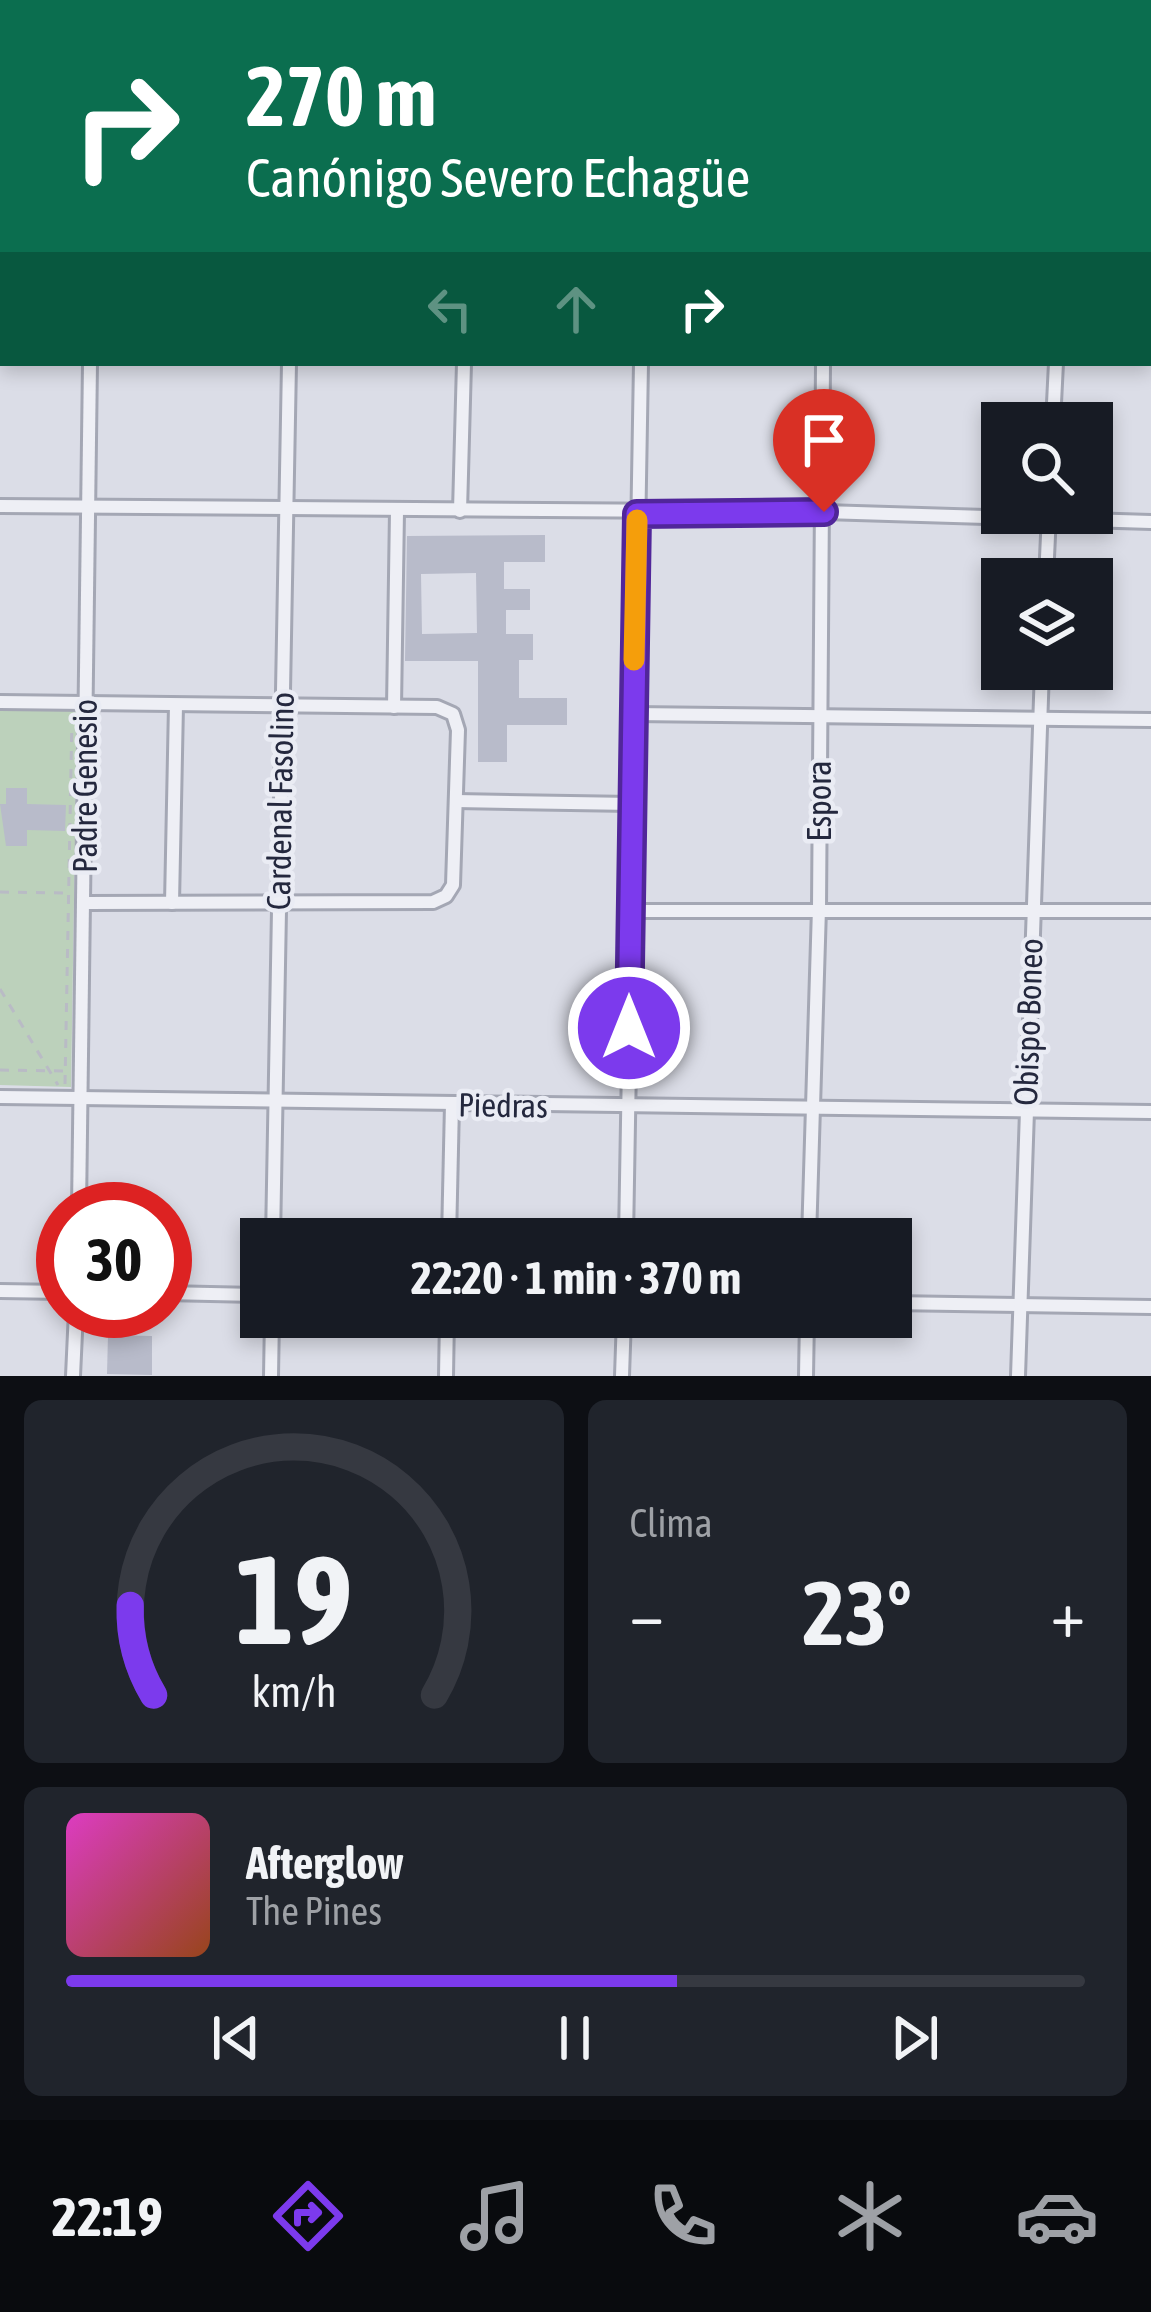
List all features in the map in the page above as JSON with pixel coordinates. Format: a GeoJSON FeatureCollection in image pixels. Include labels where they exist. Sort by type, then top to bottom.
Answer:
{"type":"FeatureCollection","features":[{"type":"Feature","properties":{"kind":"street","name":"Padre Genesio"},"geometry":{"type":"LineString","coordinates":[[79,1182],[90,366]]}},
{"type":"Feature","properties":{"kind":"street","name":"Cardenal Fasolino"},"geometry":{"type":"LineString","coordinates":[[273,1218],[289,366]]}},
{"type":"Feature","properties":{"kind":"street"},"geometry":{"type":"LineString","coordinates":[[460,511],[464,366]]}},
{"type":"Feature","properties":{"kind":"street"},"geometry":{"type":"LineString","coordinates":[[626,1218],[641,366]]}},
{"type":"Feature","properties":{"kind":"street","name":"Espora"},"geometry":{"type":"LineString","coordinates":[[810,1218],[823,366]]}},
{"type":"Feature","properties":{"kind":"street"},"geometry":{"type":"LineString","coordinates":[[1054,402],[1056,366]]}},
{"type":"Feature","properties":{"kind":"street"},"geometry":{"type":"LineString","coordinates":[[0,506],[981,515]]}},
{"type":"Feature","properties":{"kind":"street"},"geometry":{"type":"LineString","coordinates":[[394,707],[397,511]]}},
{"type":"Feature","properties":{"kind":"street"},"geometry":{"type":"LineString","coordinates":[[1113,520],[1151,523]]}},
{"type":"Feature","properties":{"kind":"street","name":"Obispo Boneo"},"geometry":{"type":"LineString","coordinates":[[1018,1376],[1041,690]]}},
{"type":"Feature","properties":{"kind":"street"},"geometry":{"type":"LineString","coordinates":[[0,702],[437,707],[453,714],[458,730],[453,885],[446,896],[433,902],[86,903]]}},
{"type":"Feature","properties":{"kind":"street"},"geometry":{"type":"LineString","coordinates":[[172,903],[176,705]]}},
{"type":"Feature","properties":{"kind":"street"},"geometry":{"type":"LineString","coordinates":[[633,714],[1151,720]]}},
{"type":"Feature","properties":{"kind":"street"},"geometry":{"type":"LineString","coordinates":[[456,801],[632,804]]}},
{"type":"Feature","properties":{"kind":"street"},"geometry":{"type":"LineString","coordinates":[[630,911],[1151,911]]}},
{"type":"Feature","properties":{"kind":"street","name":"Piedras"},"geometry":{"type":"LineString","coordinates":[[0,1096],[64,1092],[81,1098],[275,1102],[1151,1112]]}},
{"type":"Feature","properties":{"kind":"street"},"geometry":{"type":"LineString","coordinates":[[449,1218],[452,1105]]}},
{"type":"Feature","properties":{"kind":"street"},"geometry":{"type":"LineString","coordinates":[[0,1291],[36,1292]]}},
{"type":"Feature","properties":{"kind":"street"},"geometry":{"type":"LineString","coordinates":[[192,1293],[240,1294]]}},
{"type":"Feature","properties":{"kind":"street"},"geometry":{"type":"LineString","coordinates":[[912,1303],[1151,1307]]}},
{"type":"Feature","properties":{"kind":"street"},"geometry":{"type":"LineString","coordinates":[[73,1376],[75,1338]]}},
{"type":"Feature","properties":{"kind":"street"},"geometry":{"type":"LineString","coordinates":[[271,1376],[272,1338]]}},
{"type":"Feature","properties":{"kind":"street"},"geometry":{"type":"LineString","coordinates":[[446,1376],[447,1338]]}},
{"type":"Feature","properties":{"kind":"street"},"geometry":{"type":"LineString","coordinates":[[622,1376],[623,1338]]}},
{"type":"Feature","properties":{"kind":"street"},"geometry":{"type":"LineString","coordinates":[[806,1376],[807,1338]]}},
{"type":"Feature","properties":{"kind":"path"},"geometry":{"type":"LineString","coordinates":[[64,1092],[72,714]]}},
{"type":"Feature","properties":{"kind":"path"},"geometry":{"type":"LineString","coordinates":[[0,892],[68,892]]}},
{"type":"Feature","properties":{"kind":"path"},"geometry":{"type":"LineString","coordinates":[[0,989],[64,1092]]}},
{"type":"Feature","properties":{"kind":"path"},"geometry":{"type":"LineString","coordinates":[[0,1070],[82,1072]]}},
{"type":"Feature","properties":{"kind":"green space"},"geometry":{"type":"Polygon","coordinates":[[[0,710],[77,711],[71,1087],[0,1085],[0,710]]]}},
{"type":"Feature","properties":{"kind":"building"},"geometry":{"type":"Polygon","coordinates":[[[545,535],[545,562],[504,562],[504,589],[530,589],[530,610],[506,610],[506,634],[533,634],[533,660],[519,660],[519,698],[567,698],[567,725],[507,725],[507,762],[478,762],[478,661],[405,661],[407,536],[545,535]],[[476,573],[421,574],[422,634],[477,633],[476,573]]]}},
{"type":"Feature","properties":{"kind":"building"},"geometry":{"type":"Polygon","coordinates":[[[6,788],[27,788],[27,804],[66,805],[65,831],[27,830],[27,846],[6,846],[0,804],[6,804],[6,788]]]}},
{"type":"Feature","properties":{"kind":"building"},"geometry":{"type":"Polygon","coordinates":[[[108,1338],[152,1338],[152,1375],[107,1374],[108,1338]]]}},
{"type":"Feature","properties":{"kind":"slow traffic"},"geometry":{"type":"LineString","coordinates":[[634,660],[637,520]]}},
{"type":"Feature","properties":{"kind":"route"},"geometry":{"type":"LineString","coordinates":[[629,1028],[637,514],[824,512]]}}]}
